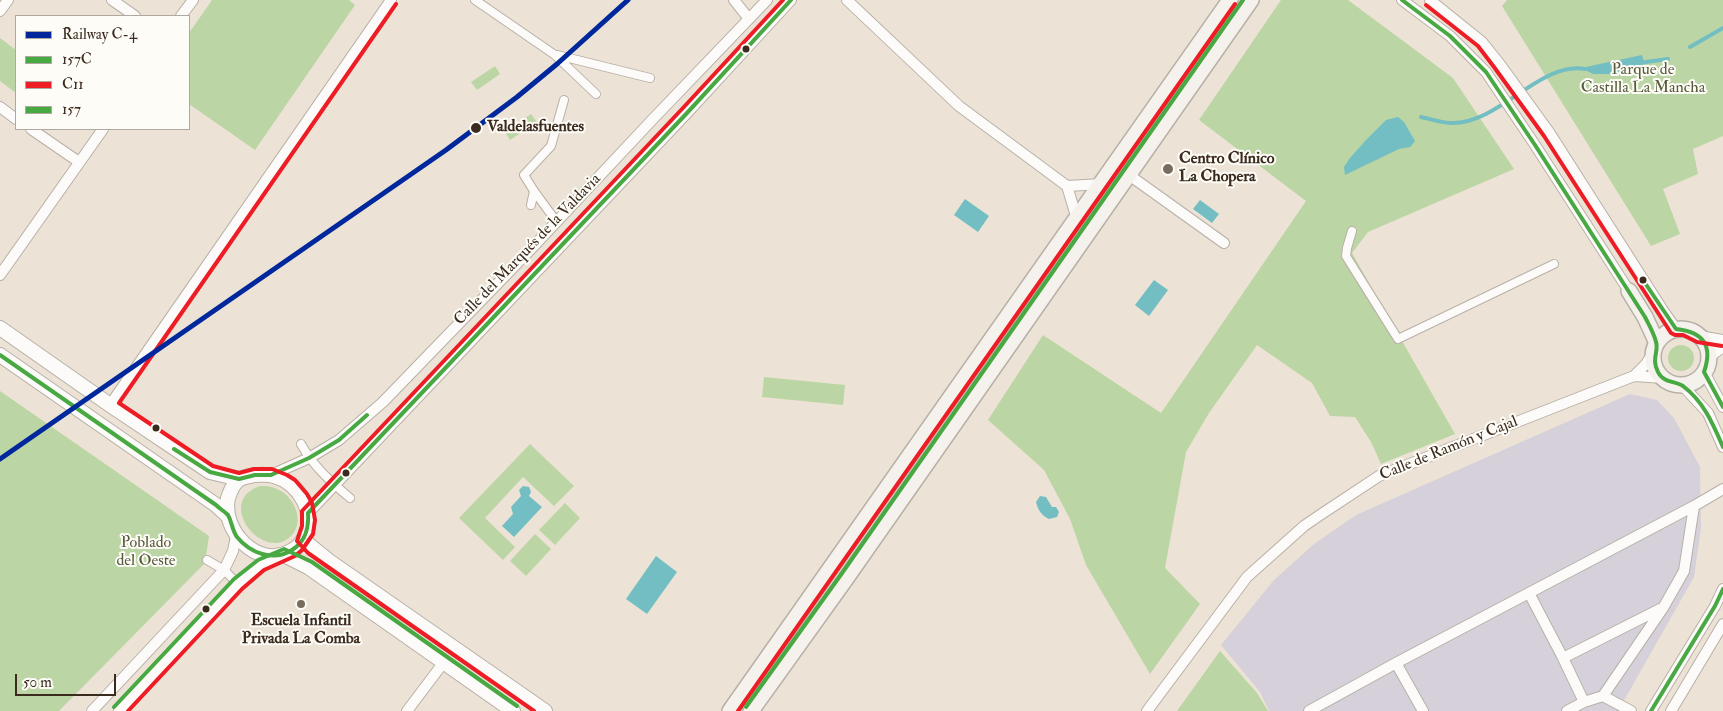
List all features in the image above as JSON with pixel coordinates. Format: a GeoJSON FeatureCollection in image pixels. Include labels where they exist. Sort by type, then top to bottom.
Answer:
{"type":"FeatureCollection","features":[{"type":"Feature","properties":{"kind":"main road"},"geometry":{"type":"LineString","coordinates":[[730,711],[1230,0]]}},
{"type":"Feature","properties":{"kind":"main road"},"geometry":{"type":"LineString","coordinates":[[751,711],[851,572],[1251,0]]}},
{"type":"Feature","properties":{"kind":"main road"},"geometry":{"type":"LineString","coordinates":[[1630,291],[1645,317],[1656,347],[1655,366],[1664,378],[1669,382],[1682,385],[1691,383],[1698,379],[1708,365],[1708,349],[1699,336],[1684,329],[1669,332],[1662,337],[1656,347]]}},
{"type":"Feature","properties":{"kind":"street"},"geometry":{"type":"LineString","coordinates":[[0,11],[8,0]]}},
{"type":"Feature","properties":{"kind":"street"},"geometry":{"type":"LineString","coordinates":[[112,0],[134,15]]}},
{"type":"Feature","properties":{"kind":"street"},"geometry":{"type":"LineString","coordinates":[[182,15],[193,0]]}},
{"type":"Feature","properties":{"kind":"street"},"geometry":{"type":"LineString","coordinates":[[476,0],[555,55],[596,94]]}},
{"type":"Feature","properties":{"kind":"street"},"geometry":{"type":"LineString","coordinates":[[734,0],[749,19]]}},
{"type":"Feature","properties":{"kind":"street","name":"Calle del Marqués de la Valdavia"},"geometry":{"type":"LineString","coordinates":[[271,475],[309,458],[339,440],[383,402],[767,0]]}},
{"type":"Feature","properties":{"kind":"street","name":"Calle del Marqués de la Valdavia"},"geometry":{"type":"LineString","coordinates":[[308,513],[687,113],[791,0]]}},
{"type":"Feature","properties":{"kind":"street"},"geometry":{"type":"LineString","coordinates":[[847,0],[959,106],[1067,186],[1077,219]]}},
{"type":"Feature","properties":{"kind":"street"},"geometry":{"type":"LineString","coordinates":[[1402,0],[1450,36],[1486,72],[1630,291]]}},
{"type":"Feature","properties":{"kind":"street"},"geometry":{"type":"LineString","coordinates":[[1430,0],[1482,42],[1499,63],[1549,132],[1676,330]]}},
{"type":"Feature","properties":{"kind":"street"},"geometry":{"type":"LineString","coordinates":[[110,405],[387,1]]}},
{"type":"Feature","properties":{"kind":"street"},"geometry":{"type":"LineString","coordinates":[[555,55],[650,78]]}},
{"type":"Feature","properties":{"kind":"street"},"geometry":{"type":"LineString","coordinates":[[556,221],[524,175],[551,146],[564,100]]}},
{"type":"Feature","properties":{"kind":"street"},"geometry":{"type":"LineString","coordinates":[[0,107],[15,117]]}},
{"type":"Feature","properties":{"kind":"street"},"geometry":{"type":"LineString","coordinates":[[32,130],[80,162]]}},
{"type":"Feature","properties":{"kind":"street"},"geometry":{"type":"LineString","coordinates":[[0,275],[101,130]]}},
{"type":"Feature","properties":{"kind":"street"},"geometry":{"type":"LineString","coordinates":[[1129,175],[1224,243]]}},
{"type":"Feature","properties":{"kind":"street"},"geometry":{"type":"LineString","coordinates":[[1067,186],[1102,184]]}},
{"type":"Feature","properties":{"kind":"street"},"geometry":{"type":"LineString","coordinates":[[531,205],[534,191]]}},
{"type":"Feature","properties":{"kind":"street"},"geometry":{"type":"LineString","coordinates":[[1352,230],[1346,256],[1398,339],[1554,264]]}},
{"type":"Feature","properties":{"kind":"street"},"geometry":{"type":"LineString","coordinates":[[0,328],[210,472],[239,479],[255,475],[271,475],[284,480],[302,497],[308,513],[308,527],[304,540],[298,546],[261,565],[238,584],[119,711]]}},
{"type":"Feature","properties":{"kind":"street"},"geometry":{"type":"LineString","coordinates":[[1699,336],[1723,340]]}},
{"type":"Feature","properties":{"kind":"street"},"geometry":{"type":"LineString","coordinates":[[1709,356],[1723,346]]}},
{"type":"Feature","properties":{"kind":"street","name":"Calle de Ramón y Cajal"},"geometry":{"type":"LineString","coordinates":[[1147,711],[1247,577],[1304,526],[1379,476],[1634,376],[1646,364],[1656,347]]}},
{"type":"Feature","properties":{"kind":"street"},"geometry":{"type":"LineString","coordinates":[[0,355],[228,516]]}},
{"type":"Feature","properties":{"kind":"street"},"geometry":{"type":"LineString","coordinates":[[1704,372],[1723,407]]}},
{"type":"Feature","properties":{"kind":"street","name":"Calle de Ramón y Cajal"},"geometry":{"type":"LineString","coordinates":[[1634,376],[1664,378]]}},
{"type":"Feature","properties":{"kind":"street"},"geometry":{"type":"LineString","coordinates":[[1682,385],[1708,413],[1723,446]]}},
{"type":"Feature","properties":{"kind":"street"},"geometry":{"type":"LineString","coordinates":[[302,444],[309,458],[350,498]]}},
{"type":"Feature","properties":{"kind":"street"},"geometry":{"type":"LineString","coordinates":[[239,479],[230,492],[226,508],[236,536],[257,552],[280,556],[308,567],[514,711]]}},
{"type":"Feature","properties":{"kind":"street"},"geometry":{"type":"LineString","coordinates":[[1309,711],[1723,489]]}},
{"type":"Feature","properties":{"kind":"street"},"geometry":{"type":"LineString","coordinates":[[1567,711],[1584,702],[1603,696],[1663,608],[1684,571],[1694,506]]}},
{"type":"Feature","properties":{"kind":"street"},"geometry":{"type":"LineString","coordinates":[[92,711],[224,570],[233,550],[236,536]]}},
{"type":"Feature","properties":{"kind":"street"},"geometry":{"type":"LineString","coordinates":[[304,540],[329,561],[545,711]]}},
{"type":"Feature","properties":{"kind":"street"},"geometry":{"type":"LineString","coordinates":[[208,560],[224,570],[238,584]]}},
{"type":"Feature","properties":{"kind":"street"},"geometry":{"type":"LineString","coordinates":[[1651,711],[1715,606],[1723,589]]}},
{"type":"Feature","properties":{"kind":"street"},"geometry":{"type":"LineString","coordinates":[[1529,593],[1584,702]]}},
{"type":"Feature","properties":{"kind":"street"},"geometry":{"type":"LineString","coordinates":[[1563,658],[1663,608]]}},
{"type":"Feature","properties":{"kind":"street"},"geometry":{"type":"LineString","coordinates":[[1671,711],[1723,624]]}},
{"type":"Feature","properties":{"kind":"street"},"geometry":{"type":"LineString","coordinates":[[407,711],[444,662]]}},
{"type":"Feature","properties":{"kind":"street"},"geometry":{"type":"LineString","coordinates":[[1396,663],[1423,711]]}},
{"type":"Feature","properties":{"kind":"street"},"geometry":{"type":"LineString","coordinates":[[1603,696],[1631,711]]}},
{"type":"Feature","properties":{"kind":"shaded area"},"geometry":{"type":"Polygon","coordinates":[[[1630,394],[1657,400],[1674,418],[1700,467],[1701,528],[1694,577],[1618,711],[1269,711],[1260,692],[1221,645],[1274,580],[1314,544],[1356,515],[1630,394]]]}},
{"type":"Feature","properties":{"kind":"green space"},"geometry":{"type":"Polygon","coordinates":[[[212,0],[349,0],[355,5],[255,150],[190,105],[190,32],[212,0]]]}},
{"type":"Feature","properties":{"kind":"green space"},"geometry":{"type":"Polygon","coordinates":[[[1281,0],[1348,0],[1453,78],[1514,169],[1368,232],[1352,253],[1455,434],[1381,464],[1371,442],[1355,417],[1330,416],[1312,383],[1257,345],[1209,413],[1186,452],[1165,568],[1200,604],[1150,674],[1086,565],[1070,519],[1044,470],[988,420],[1043,335],[1161,413],[1306,201],[1199,120],[1281,0]]]}},
{"type":"Feature","properties":{"kind":"green space","name":"Parque de Castilla La Mancha"},"geometry":{"type":"Polygon","coordinates":[[[1507,0],[1723,0],[1723,136],[1693,149],[1698,174],[1663,189],[1680,234],[1651,246],[1502,6],[1507,0]]]}},
{"type":"Feature","properties":{"kind":"green space"},"geometry":{"type":"Polygon","coordinates":[[[0,38],[15,49],[15,92],[0,81],[0,38]]]}},
{"type":"Feature","properties":{"kind":"green space"},"geometry":{"type":"Polygon","coordinates":[[[495,66],[500,74],[477,90],[471,82],[495,66]]]}},
{"type":"Feature","properties":{"kind":"green space"},"geometry":{"type":"Polygon","coordinates":[[[531,114],[537,122],[510,140],[505,132],[531,114]]]}},
{"type":"Feature","properties":{"kind":"green space"},"geometry":{"type":"Polygon","coordinates":[[[1681,345],[1690,349],[1694,358],[1690,367],[1681,371],[1672,367],[1668,358],[1672,349],[1681,345]]]}},
{"type":"Feature","properties":{"kind":"green space"},"geometry":{"type":"Polygon","coordinates":[[[764,377],[845,385],[843,405],[762,397],[764,377]]]}},
{"type":"Feature","properties":{"kind":"green space","name":"Poblado del Oeste"},"geometry":{"type":"Polygon","coordinates":[[[0,391],[209,536],[205,563],[59,711],[0,711],[0,391]]]}},
{"type":"Feature","properties":{"kind":"green space"},"geometry":{"type":"Polygon","coordinates":[[[530,444],[574,486],[554,506],[523,477],[485,518],[515,547],[503,560],[459,518],[530,444]]]}},
{"type":"Feature","properties":{"kind":"green space"},"geometry":{"type":"Polygon","coordinates":[[[260,486],[274,488],[284,493],[296,510],[298,523],[296,529],[292,535],[281,542],[269,542],[258,537],[248,528],[242,516],[241,505],[247,494],[260,486]]]}},
{"type":"Feature","properties":{"kind":"green space"},"geometry":{"type":"Polygon","coordinates":[[[565,503],[580,518],[555,545],[539,530],[565,503]]]}},
{"type":"Feature","properties":{"kind":"green space"},"geometry":{"type":"Polygon","coordinates":[[[535,534],[551,549],[526,576],[510,561],[535,534]]]}},
{"type":"Feature","properties":{"kind":"green space"},"geometry":{"type":"Polygon","coordinates":[[[1220,651],[1257,693],[1268,711],[1177,711],[1220,651]]]}},
{"type":"Feature","properties":{"kind":"water"},"geometry":{"type":"Polygon","coordinates":[[[1642,55],[1644,62],[1639,71],[1627,74],[1593,74],[1581,68],[1642,55]]]}},
{"type":"Feature","properties":{"kind":"water"},"geometry":{"type":"Polygon","coordinates":[[[1398,117],[1404,122],[1415,141],[1410,147],[1399,149],[1345,175],[1344,167],[1366,140],[1386,120],[1398,117]]]}},
{"type":"Feature","properties":{"kind":"water"},"geometry":{"type":"Polygon","coordinates":[[[965,199],[989,216],[978,232],[954,215],[965,199]]]}},
{"type":"Feature","properties":{"kind":"water"},"geometry":{"type":"Polygon","coordinates":[[[1200,200],[1219,214],[1212,223],[1193,209],[1200,200]]]}},
{"type":"Feature","properties":{"kind":"water"},"geometry":{"type":"Polygon","coordinates":[[[1154,280],[1168,290],[1149,316],[1135,305],[1154,280]]]}},
{"type":"Feature","properties":{"kind":"water"},"geometry":{"type":"Polygon","coordinates":[[[523,486],[529,487],[531,492],[529,496],[542,507],[514,537],[502,526],[513,514],[511,507],[521,496],[519,490],[523,486]]]}},
{"type":"Feature","properties":{"kind":"water"},"geometry":{"type":"Polygon","coordinates":[[[1040,496],[1046,497],[1052,507],[1056,507],[1059,512],[1057,517],[1049,519],[1040,512],[1036,502],[1040,496]]]}},
{"type":"Feature","properties":{"kind":"water"},"geometry":{"type":"Polygon","coordinates":[[[656,556],[677,572],[647,614],[626,599],[656,556]]]}},
{"type":"Feature","properties":{"kind":"waterway"},"geometry":{"type":"LineString","coordinates":[[1690,47],[1723,28]]}},
{"type":"Feature","properties":{"kind":"waterway"},"geometry":{"type":"LineString","coordinates":[[1638,63],[1668,59]]}},
{"type":"Feature","properties":{"kind":"waterway"},"geometry":{"type":"LineString","coordinates":[[1421,117],[1448,123],[1469,121],[1486,114],[1552,74],[1568,69],[1585,69]]}},
{"type":"Feature","properties":{"kind":"rail line","name":"C-4"},"geometry":{"type":"LineString","coordinates":[[0,459],[446,150],[517,97],[628,0]]}},
{"type":"Feature","properties":{"kind":"transit line"},"geometry":{"type":"LineString","coordinates":[[534,711],[308,553],[297,541],[302,526],[302,511],[783,0]]}},
{"type":"Feature","properties":{"kind":"transit line","name":"157C"},"geometry":{"type":"LineString","coordinates":[[0,355],[216,505],[228,515],[234,532],[242,543],[262,554],[285,554],[301,543],[306,534],[308,513],[687,113],[791,0]]}},
{"type":"Feature","properties":{"kind":"transit line","name":"157"},"geometry":{"type":"LineString","coordinates":[[746,707],[840,576],[1243,0]]}},
{"type":"Feature","properties":{"kind":"transit line","name":"157C"},"geometry":{"type":"LineString","coordinates":[[1402,0],[1450,36],[1486,72],[1645,317],[1656,342],[1655,363],[1660,376],[1680,384],[1697,399],[1723,447]]}},
{"type":"Feature","properties":{"kind":"transit line","name":"C11"},"geometry":{"type":"LineString","coordinates":[[128,711],[242,589],[264,570],[295,556],[302,550],[313,534],[315,520],[312,503],[307,494],[295,480],[287,475],[272,469],[254,469],[239,473],[213,466],[119,403],[396,4]]}},
{"type":"Feature","properties":{"kind":"transit line","name":"C11"},"geometry":{"type":"LineString","coordinates":[[738,711],[1235,4]]}},
{"type":"Feature","properties":{"kind":"transit line","name":"C11"},"geometry":{"type":"LineString","coordinates":[[1426,5],[1478,46],[1494,67],[1544,136],[1671,333],[1683,335],[1697,342],[1722,346]]}},
{"type":"Feature","properties":{"kind":"transit line","name":"157C"},"geometry":{"type":"LineString","coordinates":[[1643,280],[1676,329],[1693,333],[1704,342],[1707,355],[1704,372],[1723,407]]}},
{"type":"Feature","properties":{"kind":"transit line","name":"157C"},"geometry":{"type":"LineString","coordinates":[[174,449],[210,472],[239,479],[255,475],[271,475],[309,458],[339,440],[367,415]]}},
{"type":"Feature","properties":{"kind":"transit line","name":"157"},"geometry":{"type":"LineString","coordinates":[[114,707],[234,579],[258,560],[284,549],[312,562],[517,706]]}},
{"type":"Feature","properties":{"kind":"transit line","name":"157C"},"geometry":{"type":"LineString","coordinates":[[1651,711],[1715,606],[1723,589]]}},
{"type":"Feature","properties":{"kind":"place","name":"Valdelasfuentes"},"geometry":{"type":"Point","coordinates":[476,128]}},
{"type":"Feature","properties":{"kind":"place","name":"Centro Clínico La Chopera"},"geometry":{"type":"Point","coordinates":[1168,169]}},
{"type":"Feature","properties":{"kind":"place","name":"Escuela Infantil Privada La Comba"},"geometry":{"type":"Point","coordinates":[301,604]}}]}
